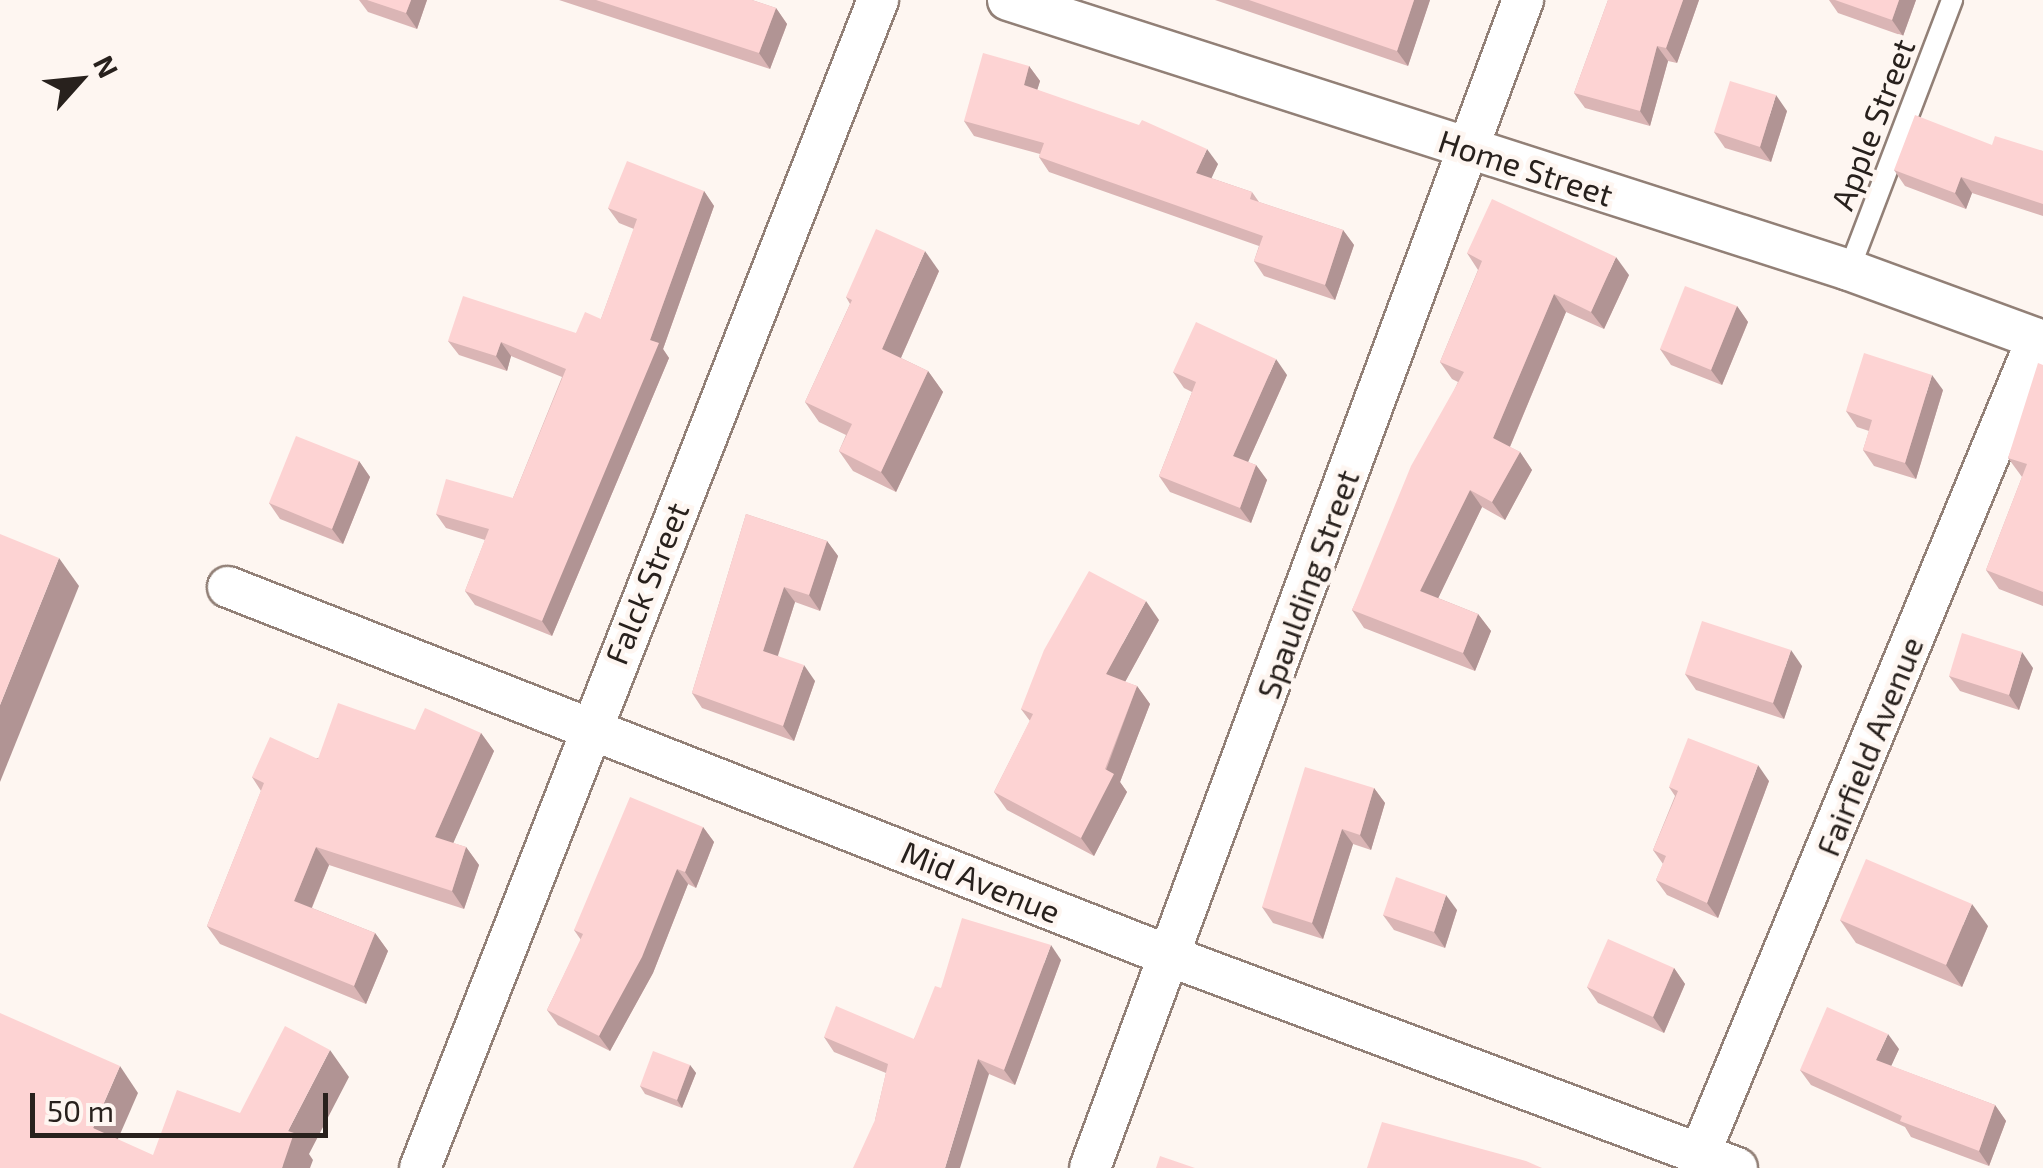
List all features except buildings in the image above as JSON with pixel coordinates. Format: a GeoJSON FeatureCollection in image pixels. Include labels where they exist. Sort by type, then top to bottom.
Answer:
{"type":"FeatureCollection","features":[{"type":"Feature","properties":{"kind":"street","name":"Falck Street"},"geometry":{"type":"LineString","coordinates":[[420,1168],[589,726],[878,0]]}},
{"type":"Feature","properties":{"kind":"street","name":"Home Street"},"geometry":{"type":"LineString","coordinates":[[1008,0],[1849,270],[2040,340]]}},
{"type":"Feature","properties":{"kind":"street","name":"Spaulding Street"},"geometry":{"type":"LineString","coordinates":[[1090,1168],[1172,957],[1523,0]]}},
{"type":"Feature","properties":{"kind":"street","name":"Fairfield Avenue"},"geometry":{"type":"LineString","coordinates":[[1700,1153],[2040,340]]}},
{"type":"Feature","properties":{"kind":"street","name":"Mid Avenue"},"geometry":{"type":"LineString","coordinates":[[228,587],[1172,957],[1737,1168]]}},
{"type":"Feature","properties":{"kind":"lane","name":"Apple Street"},"geometry":{"type":"LineString","coordinates":[[1849,270],[1952,0]]}}]}
